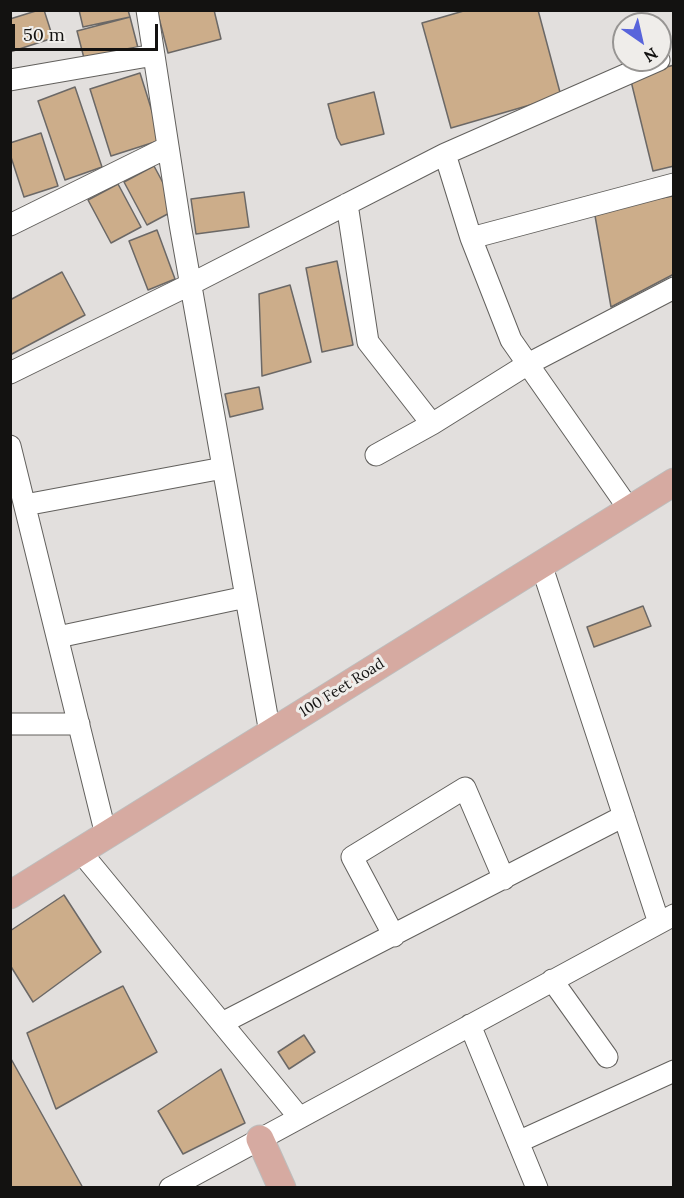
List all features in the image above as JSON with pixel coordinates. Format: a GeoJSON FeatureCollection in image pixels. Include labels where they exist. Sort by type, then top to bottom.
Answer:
{"type":"FeatureCollection","features":[{"type":"Feature","properties":{"kind":"main road","name":"100 Feet Road"},"geometry":{"type":"LineString","coordinates":[[10,895],[629,509],[671,490]]}},
{"type":"Feature","properties":{"kind":"main road"},"geometry":{"type":"LineString","coordinates":[[260,1139],[282,1188]]}},
{"type":"Feature","properties":{"kind":"street"},"geometry":{"type":"LineString","coordinates":[[147,10],[190,284],[270,733]]}},
{"type":"Feature","properties":{"kind":"street"},"geometry":{"type":"LineString","coordinates":[[10,80],[154,55]]}},
{"type":"Feature","properties":{"kind":"street"},"geometry":{"type":"LineString","coordinates":[[10,373],[445,154],[633,72]]}},
{"type":"Feature","properties":{"kind":"street"},"geometry":{"type":"LineString","coordinates":[[10,225],[168,147]]}},
{"type":"Feature","properties":{"kind":"street"},"geometry":{"type":"LineString","coordinates":[[445,154],[471,238],[511,340],[629,509]]}},
{"type":"Feature","properties":{"kind":"street"},"geometry":{"type":"LineString","coordinates":[[471,238],[674,184]]}},
{"type":"Feature","properties":{"kind":"street"},"geometry":{"type":"LineString","coordinates":[[347,204],[368,342],[432,424]]}},
{"type":"Feature","properties":{"kind":"street"},"geometry":{"type":"LineString","coordinates":[[376,456],[528,364],[674,288]]}},
{"type":"Feature","properties":{"kind":"street"},"geometry":{"type":"LineString","coordinates":[[10,446],[106,836]]}},
{"type":"Feature","properties":{"kind":"street"},"geometry":{"type":"LineString","coordinates":[[25,505],[223,468]]}},
{"type":"Feature","properties":{"kind":"street"},"geometry":{"type":"LineString","coordinates":[[170,1188],[666,919],[624,816],[541,564]]}},
{"type":"Feature","properties":{"kind":"street"},"geometry":{"type":"LineString","coordinates":[[58,637],[246,597]]}},
{"type":"Feature","properties":{"kind":"street"},"geometry":{"type":"LineString","coordinates":[[10,724],[79,724]]}},
{"type":"Feature","properties":{"kind":"street"},"geometry":{"type":"LineString","coordinates":[[393,936],[352,857],[465,788],[504,879]]}},
{"type":"Feature","properties":{"kind":"street"},"geometry":{"type":"LineString","coordinates":[[222,1023],[624,816]]}},
{"type":"Feature","properties":{"kind":"street"},"geometry":{"type":"LineString","coordinates":[[80,851],[299,1118]]}},
{"type":"Feature","properties":{"kind":"street"},"geometry":{"type":"LineString","coordinates":[[552,980],[607,1058]]}},
{"type":"Feature","properties":{"kind":"street"},"geometry":{"type":"LineString","coordinates":[[470,1025],[537,1188]]}},
{"type":"Feature","properties":{"kind":"street"},"geometry":{"type":"LineString","coordinates":[[518,1142],[674,1071]]}},
{"type":"Feature","properties":{"kind":"building"},"geometry":{"type":"Polygon","coordinates":[[[44,10],[53,38],[10,52],[10,19],[44,10]]]}},
{"type":"Feature","properties":{"kind":"building"},"geometry":{"type":"Polygon","coordinates":[[[79,10],[128,10],[130,17],[83,27],[79,10]]]}},
{"type":"Feature","properties":{"kind":"building"},"geometry":{"type":"Polygon","coordinates":[[[157,10],[214,10],[221,39],[168,53],[157,10]]]}},
{"type":"Feature","properties":{"kind":"building"},"geometry":{"type":"Polygon","coordinates":[[[467,10],[538,10],[561,96],[451,128],[422,23],[467,10]]]}},
{"type":"Feature","properties":{"kind":"building"},"geometry":{"type":"Polygon","coordinates":[[[130,17],[138,48],[85,62],[77,31],[130,17]]]}},
{"type":"Feature","properties":{"kind":"building"},"geometry":{"type":"Polygon","coordinates":[[[674,65],[674,166],[653,171],[630,77],[648,72],[672,72],[674,65]]]}},
{"type":"Feature","properties":{"kind":"building"},"geometry":{"type":"Polygon","coordinates":[[[140,73],[161,140],[111,156],[90,89],[140,73]]]}},
{"type":"Feature","properties":{"kind":"building"},"geometry":{"type":"Polygon","coordinates":[[[75,87],[102,167],[65,180],[38,101],[75,87]]]}},
{"type":"Feature","properties":{"kind":"building"},"geometry":{"type":"Polygon","coordinates":[[[374,92],[384,134],[341,145],[328,104],[374,92]]]}},
{"type":"Feature","properties":{"kind":"building"},"geometry":{"type":"Polygon","coordinates":[[[41,133],[58,186],[24,197],[10,154],[10,143],[41,133]]]}},
{"type":"Feature","properties":{"kind":"building"},"geometry":{"type":"Polygon","coordinates":[[[154,166],[177,209],[147,225],[124,182],[154,166]]]}},
{"type":"Feature","properties":{"kind":"building"},"geometry":{"type":"Polygon","coordinates":[[[118,184],[141,227],[111,243],[88,200],[118,184]]]}},
{"type":"Feature","properties":{"kind":"building"},"geometry":{"type":"Polygon","coordinates":[[[244,192],[249,227],[196,234],[191,199],[244,192]]]}},
{"type":"Feature","properties":{"kind":"building"},"geometry":{"type":"Polygon","coordinates":[[[673,196],[674,274],[611,307],[594,210],[673,196]]]}},
{"type":"Feature","properties":{"kind":"building"},"geometry":{"type":"Polygon","coordinates":[[[157,230],[175,279],[148,290],[129,241],[157,230]]]}},
{"type":"Feature","properties":{"kind":"building"},"geometry":{"type":"Polygon","coordinates":[[[337,261],[353,345],[322,352],[306,268],[337,261]]]}},
{"type":"Feature","properties":{"kind":"building"},"geometry":{"type":"Polygon","coordinates":[[[62,272],[85,315],[10,355],[10,300],[62,272]]]}},
{"type":"Feature","properties":{"kind":"building"},"geometry":{"type":"Polygon","coordinates":[[[290,285],[311,362],[262,376],[259,294],[290,285]]]}},
{"type":"Feature","properties":{"kind":"building"},"geometry":{"type":"Polygon","coordinates":[[[259,387],[263,409],[230,417],[225,394],[259,387]]]}},
{"type":"Feature","properties":{"kind":"building"},"geometry":{"type":"Polygon","coordinates":[[[643,606],[651,626],[594,647],[587,627],[643,606]]]}},
{"type":"Feature","properties":{"kind":"building"},"geometry":{"type":"Polygon","coordinates":[[[64,895],[101,952],[33,1002],[10,965],[10,931],[64,895]]]}},
{"type":"Feature","properties":{"kind":"building"},"geometry":{"type":"Polygon","coordinates":[[[123,986],[157,1052],[56,1109],[27,1033],[123,986]]]}},
{"type":"Feature","properties":{"kind":"building"},"geometry":{"type":"Polygon","coordinates":[[[304,1035],[315,1052],[289,1069],[278,1052],[304,1035]]]}},
{"type":"Feature","properties":{"kind":"building"},"geometry":{"type":"Polygon","coordinates":[[[10,1057],[83,1188],[10,1188],[10,1057]]]}},
{"type":"Feature","properties":{"kind":"building"},"geometry":{"type":"Polygon","coordinates":[[[221,1069],[245,1123],[183,1154],[158,1111],[221,1069]]]}}]}
